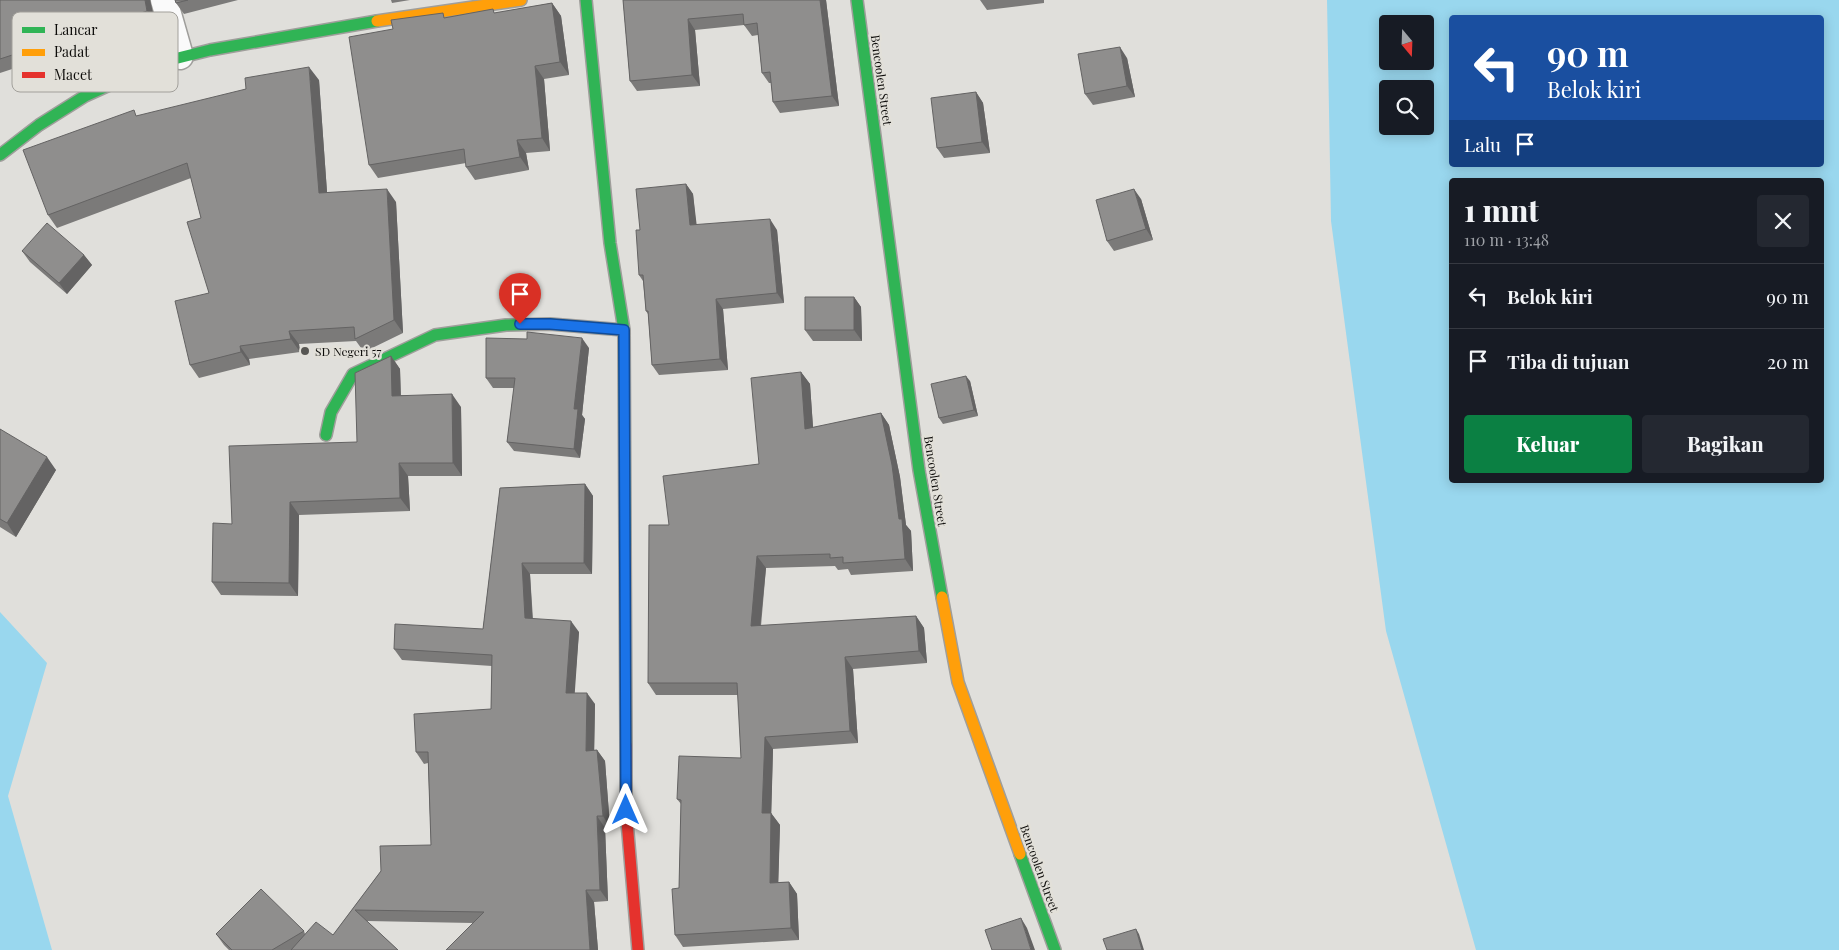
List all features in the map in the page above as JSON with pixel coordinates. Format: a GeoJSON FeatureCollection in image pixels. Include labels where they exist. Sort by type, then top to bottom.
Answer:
{"type":"FeatureCollection","features":[{"type":"Feature","properties":{"kind":"street"},"geometry":{"type":"LineString","coordinates":[[178,49],[180,56],[392,17],[521,0]]}},
{"type":"Feature","properties":{"kind":"street"},"geometry":{"type":"LineString","coordinates":[[586,0],[610,243],[624,330],[626,810],[638,950]]}},
{"type":"Feature","properties":{"kind":"street","name":"Bencoolen Street"},"geometry":{"type":"LineString","coordinates":[[856,0],[919,470],[958,682],[1055,950]]}},
{"type":"Feature","properties":{"kind":"street"},"geometry":{"type":"LineString","coordinates":[[0,155],[24,134],[52,115],[97,92]]}},
{"type":"Feature","properties":{"kind":"street"},"geometry":{"type":"LineString","coordinates":[[326,435],[331,412],[352,374],[434,336],[506,325],[550,324],[624,330]]}},
{"type":"Feature","properties":{"kind":"water"},"geometry":{"type":"Polygon","coordinates":[[[1327,0],[1839,0],[1839,950],[1476,950],[1386,631],[1331,221],[1327,0]]]}},
{"type":"Feature","properties":{"kind":"water"},"geometry":{"type":"Polygon","coordinates":[[[0,612],[47,663],[8,796],[52,950],[0,950],[0,612]]]}},
{"type":"Feature","properties":{"kind":"building"},"geometry":{"type":"Polygon","coordinates":[[[0,0],[145,0],[147,11],[144,12],[12,12],[12,55],[0,59],[0,0]]]}},
{"type":"Feature","properties":{"kind":"building"},"geometry":{"type":"Polygon","coordinates":[[[175,0],[188,0],[176,3],[175,0]]]}},
{"type":"Feature","properties":{"kind":"building"},"geometry":{"type":"Polygon","coordinates":[[[623,0],[820,0],[832,96],[773,102],[770,72],[762,73],[757,23],[744,25],[743,14],[688,19],[692,75],[630,81],[623,0]]]}},
{"type":"Feature","properties":{"kind":"building"},"geometry":{"type":"Polygon","coordinates":[[[552,3],[560,62],[535,66],[542,138],[517,140],[520,157],[466,167],[464,149],[369,165],[349,37],[393,29],[391,20],[443,13],[444,18],[493,9],[494,13],[552,3]]]}},
{"type":"Feature","properties":{"kind":"building"},"geometry":{"type":"Polygon","coordinates":[[[1120,47],[1127,86],[1085,94],[1078,54],[1120,47]]]}},
{"type":"Feature","properties":{"kind":"building"},"geometry":{"type":"Polygon","coordinates":[[[309,67],[319,193],[387,189],[394,320],[355,339],[354,327],[289,331],[291,339],[240,346],[241,352],[190,365],[175,301],[209,293],[187,222],[201,218],[187,163],[48,215],[23,150],[134,110],[136,116],[246,89],[245,78],[309,67]]]}},
{"type":"Feature","properties":{"kind":"building"},"geometry":{"type":"Polygon","coordinates":[[[976,92],[982,142],[937,148],[931,98],[976,92]]]}},
{"type":"Feature","properties":{"kind":"building"},"geometry":{"type":"Polygon","coordinates":[[[686,184],[690,225],[770,219],[777,293],[716,299],[720,359],[652,365],[643,275],[639,275],[636,230],[640,230],[636,189],[686,184]]]}},
{"type":"Feature","properties":{"kind":"building"},"geometry":{"type":"Polygon","coordinates":[[[1134,189],[1146,229],[1107,241],[1096,200],[1134,189]]]}},
{"type":"Feature","properties":{"kind":"building"},"geometry":{"type":"Polygon","coordinates":[[[47,223],[84,255],[59,283],[22,251],[47,223]]]}},
{"type":"Feature","properties":{"kind":"building"},"geometry":{"type":"Polygon","coordinates":[[[805,297],[854,297],[854,330],[805,330],[805,297]]]}},
{"type":"Feature","properties":{"kind":"building"},"geometry":{"type":"Polygon","coordinates":[[[527,332],[582,338],[574,409],[578,409],[574,449],[507,442],[515,378],[486,378],[486,338],[527,339],[527,332]]]}},
{"type":"Feature","properties":{"kind":"building"},"geometry":{"type":"Polygon","coordinates":[[[391,356],[392,396],[452,394],[453,463],[399,463],[400,498],[290,502],[289,583],[212,582],[213,523],[232,524],[229,446],[357,442],[355,373],[391,356]]]}},
{"type":"Feature","properties":{"kind":"building"},"geometry":{"type":"Polygon","coordinates":[[[801,372],[805,429],[881,413],[892,465],[899,519],[902,519],[905,559],[843,563],[843,557],[830,558],[830,554],[757,556],[751,626],[916,616],[919,651],[845,657],[850,731],[765,737],[762,813],[771,813],[770,883],[789,882],[791,928],[675,935],[672,889],[679,888],[681,800],[677,799],[679,756],[741,758],[737,683],[648,683],[649,525],[669,525],[663,476],[759,464],[751,378],[801,372]]]}},
{"type":"Feature","properties":{"kind":"building"},"geometry":{"type":"Polygon","coordinates":[[[966,376],[974,410],[939,418],[931,384],[966,376]]]}},
{"type":"Feature","properties":{"kind":"building"},"geometry":{"type":"Polygon","coordinates":[[[0,429],[47,457],[7,523],[0,519],[0,429]]]}},
{"type":"Feature","properties":{"kind":"building"},"geometry":{"type":"Polygon","coordinates":[[[585,484],[584,563],[522,563],[525,618],[571,621],[566,693],[587,693],[586,751],[597,750],[603,816],[597,816],[600,890],[586,890],[590,950],[446,950],[484,912],[355,910],[398,950],[291,950],[316,922],[333,935],[381,871],[380,846],[431,845],[428,752],[416,752],[414,714],[491,709],[492,655],[394,649],[395,624],[483,629],[500,488],[585,484]]]}},
{"type":"Feature","properties":{"kind":"building"},"geometry":{"type":"Polygon","coordinates":[[[261,889],[304,931],[272,950],[232,950],[216,934],[261,889]]]}},
{"type":"Feature","properties":{"kind":"building"},"geometry":{"type":"Polygon","coordinates":[[[1021,918],[1031,950],[992,950],[985,930],[1021,918]]]}},
{"type":"Feature","properties":{"kind":"building"},"geometry":{"type":"Polygon","coordinates":[[[1136,929],[1142,950],[1107,950],[1103,939],[1136,929]]]}},
{"type":"Feature","properties":{"kind":"traffic: fast"},"geometry":{"type":"LineString","coordinates":[[586,0],[610,243],[624,330],[625,546]]}},
{"type":"Feature","properties":{"kind":"traffic: fast"},"geometry":{"type":"LineString","coordinates":[[857,0],[919,470],[942,597]]}},
{"type":"Feature","properties":{"kind":"traffic: fast"},"geometry":{"type":"LineString","coordinates":[[178,58],[210,50],[377,21]]}},
{"type":"Feature","properties":{"kind":"traffic: fast"},"geometry":{"type":"LineString","coordinates":[[0,155],[39,125],[94,92]]}},
{"type":"Feature","properties":{"kind":"traffic: fast"},"geometry":{"type":"LineString","coordinates":[[326,435],[331,412],[353,374],[435,335],[506,325],[550,324],[624,330]]}},
{"type":"Feature","properties":{"kind":"traffic: fast"},"geometry":{"type":"LineString","coordinates":[[1020,854],[1055,950]]}},
{"type":"Feature","properties":{"kind":"traffic: slow"},"geometry":{"type":"LineString","coordinates":[[377,21],[521,0]]}},
{"type":"Feature","properties":{"kind":"traffic: slow"},"geometry":{"type":"LineString","coordinates":[[625,546],[626,745]]}},
{"type":"Feature","properties":{"kind":"traffic: slow"},"geometry":{"type":"LineString","coordinates":[[942,597],[958,682],[1020,854]]}},
{"type":"Feature","properties":{"kind":"traffic: jam"},"geometry":{"type":"LineString","coordinates":[[626,745],[626,810],[638,950]]}},
{"type":"Feature","properties":{"kind":"place","name":"SD Negeri 57"},"geometry":{"type":"Point","coordinates":[305,351]}},
{"type":"Feature","properties":{"kind":"route"},"geometry":{"type":"LineString","coordinates":[[520,324],[550,324],[624,330],[626,810]]}}]}
